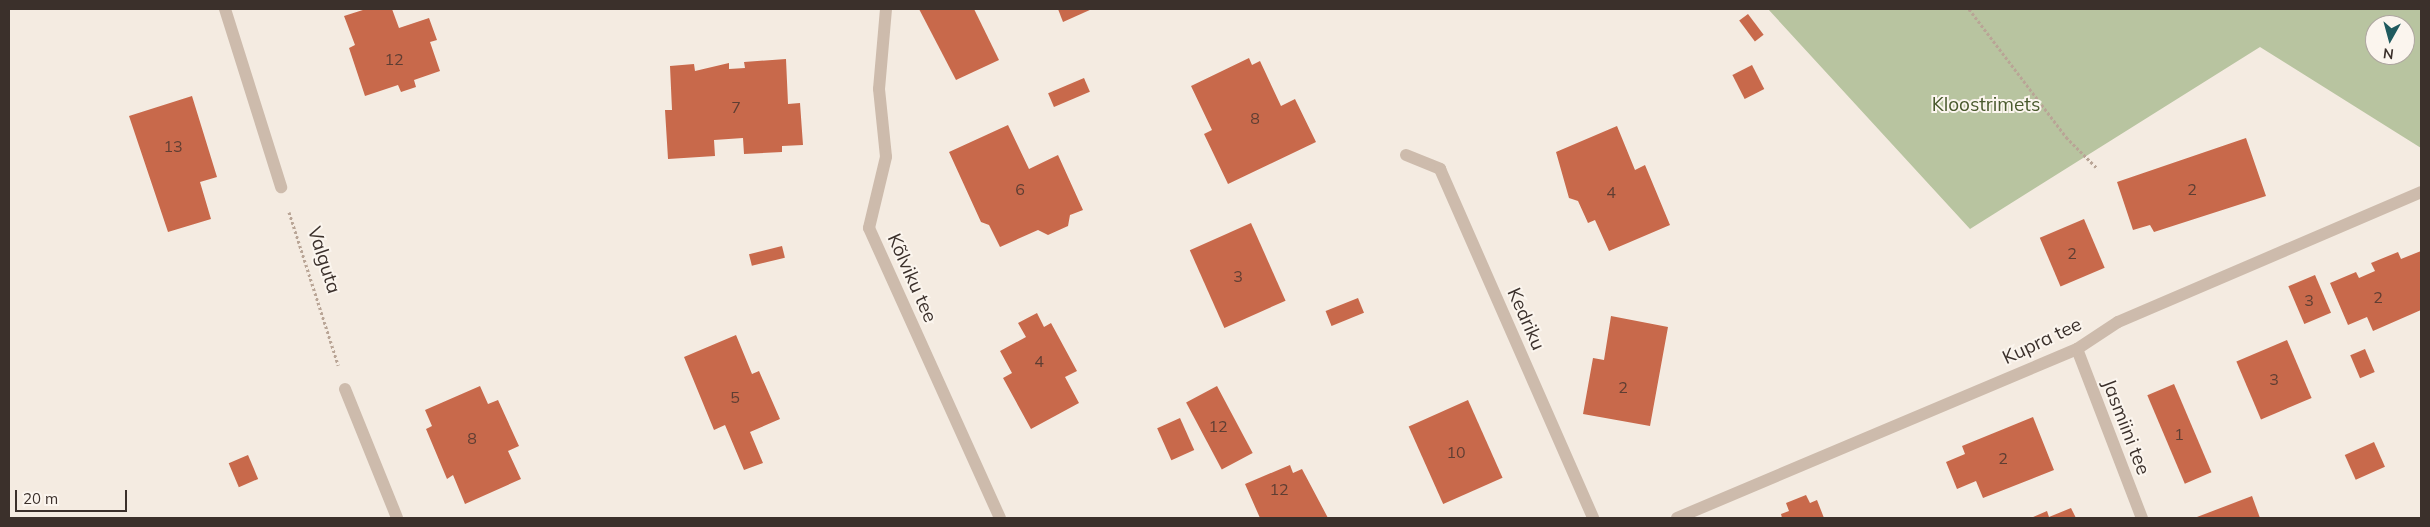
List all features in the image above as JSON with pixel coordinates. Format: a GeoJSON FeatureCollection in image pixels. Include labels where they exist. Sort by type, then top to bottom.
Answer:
{"type":"FeatureCollection","features":[{"type":"Feature","properties":{"kind":"street"},"geometry":{"type":"LineString","coordinates":[[225,9],[281,187]]}},
{"type":"Feature","properties":{"kind":"street","name":"Kõlviku tee"},"geometry":{"type":"LineString","coordinates":[[886,9],[879,89],[886,157],[869,228],[1000,518]]}},
{"type":"Feature","properties":{"kind":"street","name":"Kedriku"},"geometry":{"type":"LineString","coordinates":[[1406,155],[1440,169],[1594,518]]}},
{"type":"Feature","properties":{"kind":"street","name":"Kupra tee"},"geometry":{"type":"LineString","coordinates":[[1677,518],[2077,349],[2118,322],[2421,192]]}},
{"type":"Feature","properties":{"kind":"street","name":"Jasmiini tee"},"geometry":{"type":"LineString","coordinates":[[2077,349],[2142,518]]}},
{"type":"Feature","properties":{"kind":"street"},"geometry":{"type":"LineString","coordinates":[[345,389],[397,518]]}},
{"type":"Feature","properties":{"kind":"path"},"geometry":{"type":"LineString","coordinates":[[1969,9],[2066,137],[2098,170]]}},
{"type":"Feature","properties":{"kind":"path","name":"Valguta"},"geometry":{"type":"LineString","coordinates":[[281,187],[345,389]]}},
{"type":"Feature","properties":{"kind":"green space","name":"Kloostrimets"},"geometry":{"type":"Polygon","coordinates":[[[1768,9],[2421,9],[2421,148],[2260,47],[1970,229],[1768,9]]]}},
{"type":"Feature","properties":{"kind":"building"},"geometry":{"type":"Polygon","coordinates":[[[366,9],[392,9],[399,28],[429,18],[437,40],[430,42],[440,71],[414,80],[416,87],[401,92],[398,85],[365,96],[349,48],[355,45],[344,16],[366,9]]]}},
{"type":"Feature","properties":{"kind":"building"},"geometry":{"type":"Polygon","coordinates":[[[919,9],[974,9],[999,60],[956,80],[919,9]]]}},
{"type":"Feature","properties":{"kind":"building"},"geometry":{"type":"Polygon","coordinates":[[[1058,9],[1092,9],[1063,22],[1058,9]]]}},
{"type":"Feature","properties":{"kind":"building"},"geometry":{"type":"Polygon","coordinates":[[[1748,14],[1764,35],[1755,41],[1739,21],[1748,14]]]}},
{"type":"Feature","properties":{"kind":"building"},"geometry":{"type":"Polygon","coordinates":[[[1249,58],[1252,65],[1260,61],[1281,106],[1295,99],[1316,142],[1228,184],[1204,134],[1212,130],[1191,86],[1249,58]]]}},
{"type":"Feature","properties":{"kind":"building"},"geometry":{"type":"Polygon","coordinates":[[[786,59],[788,104],[800,103],[803,145],[782,146],[782,152],[744,154],[743,138],[714,140],[715,156],[668,159],[665,110],[672,110],[670,66],[694,64],[695,71],[729,63],[729,69],[745,68],[744,62],[786,59]]]}},
{"type":"Feature","properties":{"kind":"building"},"geometry":{"type":"Polygon","coordinates":[[[1752,65],[1764,89],[1745,99],[1732,75],[1752,65]]]}},
{"type":"Feature","properties":{"kind":"building"},"geometry":{"type":"Polygon","coordinates":[[[1084,78],[1090,92],[1054,107],[1048,93],[1084,78]]]}},
{"type":"Feature","properties":{"kind":"building"},"geometry":{"type":"Polygon","coordinates":[[[192,96],[217,177],[200,182],[211,219],[168,232],[129,116],[192,96]]]}},
{"type":"Feature","properties":{"kind":"building"},"geometry":{"type":"Polygon","coordinates":[[[1008,125],[1029,169],[1058,155],[1083,210],[1070,215],[1068,226],[1048,235],[1038,230],[1000,247],[989,225],[981,222],[949,152],[1008,125]]]}},
{"type":"Feature","properties":{"kind":"building"},"geometry":{"type":"Polygon","coordinates":[[[1617,126],[1635,170],[1645,165],[1670,225],[1609,251],[1595,220],[1588,223],[1578,201],[1569,198],[1556,152],[1617,126]]]}},
{"type":"Feature","properties":{"kind":"building"},"geometry":{"type":"Polygon","coordinates":[[[2246,138],[2266,196],[2154,232],[2150,225],[2133,230],[2117,182],[2246,138]]]}},
{"type":"Feature","properties":{"kind":"building"},"geometry":{"type":"Polygon","coordinates":[[[2084,219],[2105,268],[2061,287],[2040,238],[2084,219]]]}},
{"type":"Feature","properties":{"kind":"building"},"geometry":{"type":"Polygon","coordinates":[[[1251,223],[1286,301],[1224,328],[1190,250],[1251,223]]]}},
{"type":"Feature","properties":{"kind":"building"},"geometry":{"type":"Polygon","coordinates":[[[782,246],[785,258],[752,266],[749,254],[782,246]]]}},
{"type":"Feature","properties":{"kind":"building"},"geometry":{"type":"Polygon","coordinates":[[[2421,251],[2421,310],[2373,331],[2367,317],[2348,325],[2330,283],[2356,272],[2359,278],[2375,271],[2371,263],[2398,252],[2401,259],[2421,251]]]}},
{"type":"Feature","properties":{"kind":"building"},"geometry":{"type":"Polygon","coordinates":[[[2315,275],[2331,313],[2304,324],[2288,286],[2315,275]]]}},
{"type":"Feature","properties":{"kind":"building"},"geometry":{"type":"Polygon","coordinates":[[[1358,298],[1364,313],[1332,326],[1326,311],[1358,298]]]}},
{"type":"Feature","properties":{"kind":"building"},"geometry":{"type":"Polygon","coordinates":[[[1037,313],[1044,327],[1051,323],[1077,371],[1065,377],[1079,403],[1031,429],[1003,378],[1012,373],[1000,351],[1026,337],[1018,323],[1037,313]]]}},
{"type":"Feature","properties":{"kind":"building"},"geometry":{"type":"Polygon","coordinates":[[[1611,316],[1668,327],[1650,426],[1583,414],[1593,358],[1604,360],[1611,316]]]}},
{"type":"Feature","properties":{"kind":"building"},"geometry":{"type":"Polygon","coordinates":[[[736,335],[752,374],[759,371],[780,419],[750,432],[763,463],[744,470],[725,425],[714,430],[684,357],[736,335]]]}},
{"type":"Feature","properties":{"kind":"building"},"geometry":{"type":"Polygon","coordinates":[[[2287,340],[2312,398],[2261,419],[2236,361],[2287,340]]]}},
{"type":"Feature","properties":{"kind":"building"},"geometry":{"type":"Polygon","coordinates":[[[2365,349],[2375,372],[2360,378],[2350,355],[2365,349]]]}},
{"type":"Feature","properties":{"kind":"building"},"geometry":{"type":"Polygon","coordinates":[[[2174,384],[2212,472],[2185,484],[2147,395],[2174,384]]]}},
{"type":"Feature","properties":{"kind":"building"},"geometry":{"type":"Polygon","coordinates":[[[480,386],[488,404],[498,400],[519,446],[508,451],[521,479],[465,504],[453,475],[447,479],[426,429],[432,426],[425,410],[480,386]]]}},
{"type":"Feature","properties":{"kind":"building"},"geometry":{"type":"Polygon","coordinates":[[[1217,386],[1253,453],[1222,470],[1186,402],[1217,386]]]}},
{"type":"Feature","properties":{"kind":"building"},"geometry":{"type":"Polygon","coordinates":[[[1468,400],[1503,478],[1443,504],[1409,426],[1468,400]]]}},
{"type":"Feature","properties":{"kind":"building"},"geometry":{"type":"Polygon","coordinates":[[[2033,417],[2054,470],[1983,498],[1976,481],[1957,489],[1946,462],[1965,454],[1962,446],[2033,417]]]}},
{"type":"Feature","properties":{"kind":"building"},"geometry":{"type":"Polygon","coordinates":[[[1180,418],[1194,450],[1171,460],[1157,428],[1180,418]]]}},
{"type":"Feature","properties":{"kind":"building"},"geometry":{"type":"Polygon","coordinates":[[[2374,442],[2385,467],[2356,480],[2345,455],[2374,442]]]}},
{"type":"Feature","properties":{"kind":"building"},"geometry":{"type":"Polygon","coordinates":[[[248,455],[258,479],[239,487],[229,463],[248,455]]]}},
{"type":"Feature","properties":{"kind":"building"},"geometry":{"type":"Polygon","coordinates":[[[1290,465],[1293,473],[1302,469],[1328,518],[1260,518],[1245,484],[1290,465]]]}},
{"type":"Feature","properties":{"kind":"building"},"geometry":{"type":"Polygon","coordinates":[[[1806,495],[1810,503],[1817,500],[1824,518],[1782,518],[1781,514],[1789,511],[1786,503],[1806,495]]]}},
{"type":"Feature","properties":{"kind":"building"},"geometry":{"type":"Polygon","coordinates":[[[2252,496],[2260,518],[2197,517],[2252,496]]]}},
{"type":"Feature","properties":{"kind":"building"},"geometry":{"type":"Polygon","coordinates":[[[2071,508],[2076,518],[2031,518],[2047,511],[2049,517],[2071,508]]]}}]}
